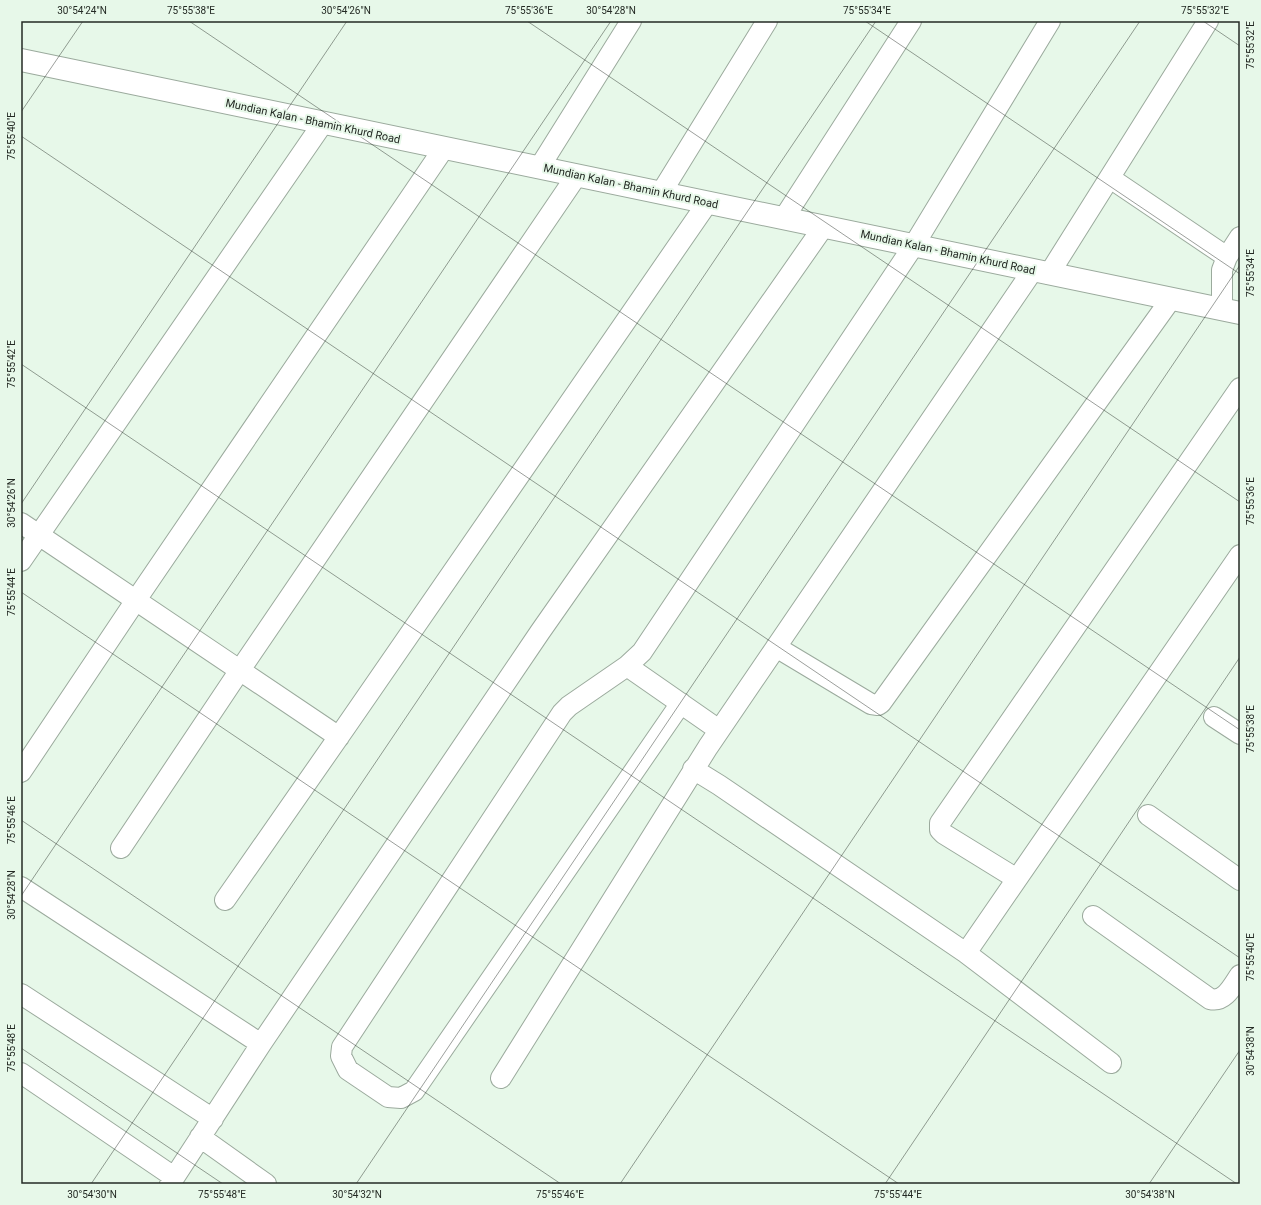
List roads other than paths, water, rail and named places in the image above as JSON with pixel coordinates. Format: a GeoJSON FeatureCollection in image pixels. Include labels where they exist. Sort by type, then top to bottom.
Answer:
{"type":"FeatureCollection","features":[{"type":"Feature","properties":{"kind":"street"},"geometry":{"type":"LineString","coordinates":[[539,168],[631,21]]}},
{"type":"Feature","properties":{"kind":"street"},"geometry":{"type":"LineString","coordinates":[[661,193],[767,21]]}},
{"type":"Feature","properties":{"kind":"street"},"geometry":{"type":"LineString","coordinates":[[784,218],[910,21]]}},
{"type":"Feature","properties":{"kind":"street"},"geometry":{"type":"LineString","coordinates":[[681,703],[414,1091],[401,1098],[388,1098],[348,1070],[341,1056],[342,1047],[562,713],[569,706],[627,666],[642,652],[914,245],[1050,21]]}},
{"type":"Feature","properties":{"kind":"street"},"geometry":{"type":"LineString","coordinates":[[501,1078],[693,768],[776,647],[1041,272],[1110,178],[1208,21]]}},
{"type":"Feature","properties":{"kind":"street","name":"Mundian Kalan - Bhamin Khurd Road"},"geometry":{"type":"LineString","coordinates":[[21,60],[1231,311]]}},
{"type":"Feature","properties":{"kind":"street"},"geometry":{"type":"LineString","coordinates":[[21,561],[323,123]]}},
{"type":"Feature","properties":{"kind":"street"},"geometry":{"type":"LineString","coordinates":[[21,772],[136,600],[444,148]]}},
{"type":"Feature","properties":{"kind":"street"},"geometry":{"type":"LineString","coordinates":[[121,848],[240,670],[578,175]]}},
{"type":"Feature","properties":{"kind":"street"},"geometry":{"type":"LineString","coordinates":[[1110,178],[1227,257]]}},
{"type":"Feature","properties":{"kind":"street"},"geometry":{"type":"LineString","coordinates":[[225,900],[708,202]]}},
{"type":"Feature","properties":{"kind":"street"},"geometry":{"type":"LineString","coordinates":[[21,1073],[172,1181],[261,1044],[540,632],[824,226]]}},
{"type":"Feature","properties":{"kind":"street"},"geometry":{"type":"LineString","coordinates":[[1231,311],[1222,270],[1227,257],[1240,237]]}},
{"type":"Feature","properties":{"kind":"street"},"geometry":{"type":"LineString","coordinates":[[776,647],[871,704],[881,703],[1171,299]]}},
{"type":"Feature","properties":{"kind":"street"},"geometry":{"type":"LineString","coordinates":[[1017,879],[944,834],[940,830],[940,823],[1240,388]]}},
{"type":"Feature","properties":{"kind":"street"},"geometry":{"type":"LineString","coordinates":[[21,523],[339,737]]}},
{"type":"Feature","properties":{"kind":"street"},"geometry":{"type":"LineString","coordinates":[[966,953],[1240,555]]}},
{"type":"Feature","properties":{"kind":"street"},"geometry":{"type":"LineString","coordinates":[[627,666],[719,730]]}},
{"type":"Feature","properties":{"kind":"street"},"geometry":{"type":"LineString","coordinates":[[1214,716],[1240,734]]}},
{"type":"Feature","properties":{"kind":"street"},"geometry":{"type":"LineString","coordinates":[[693,768],[966,953],[1111,1063]]}},
{"type":"Feature","properties":{"kind":"street"},"geometry":{"type":"LineString","coordinates":[[1148,815],[1240,880]]}},
{"type":"Feature","properties":{"kind":"street"},"geometry":{"type":"LineString","coordinates":[[21,887],[261,1044]]}},
{"type":"Feature","properties":{"kind":"street"},"geometry":{"type":"LineString","coordinates":[[1093,916],[1210,999],[1218,1000],[1226,994],[1240,975]]}},
{"type":"Feature","properties":{"kind":"street"},"geometry":{"type":"LineString","coordinates":[[21,994],[213,1118]]}},
{"type":"Feature","properties":{"kind":"street"},"geometry":{"type":"LineString","coordinates":[[200,1137],[266,1184]]}}]}
